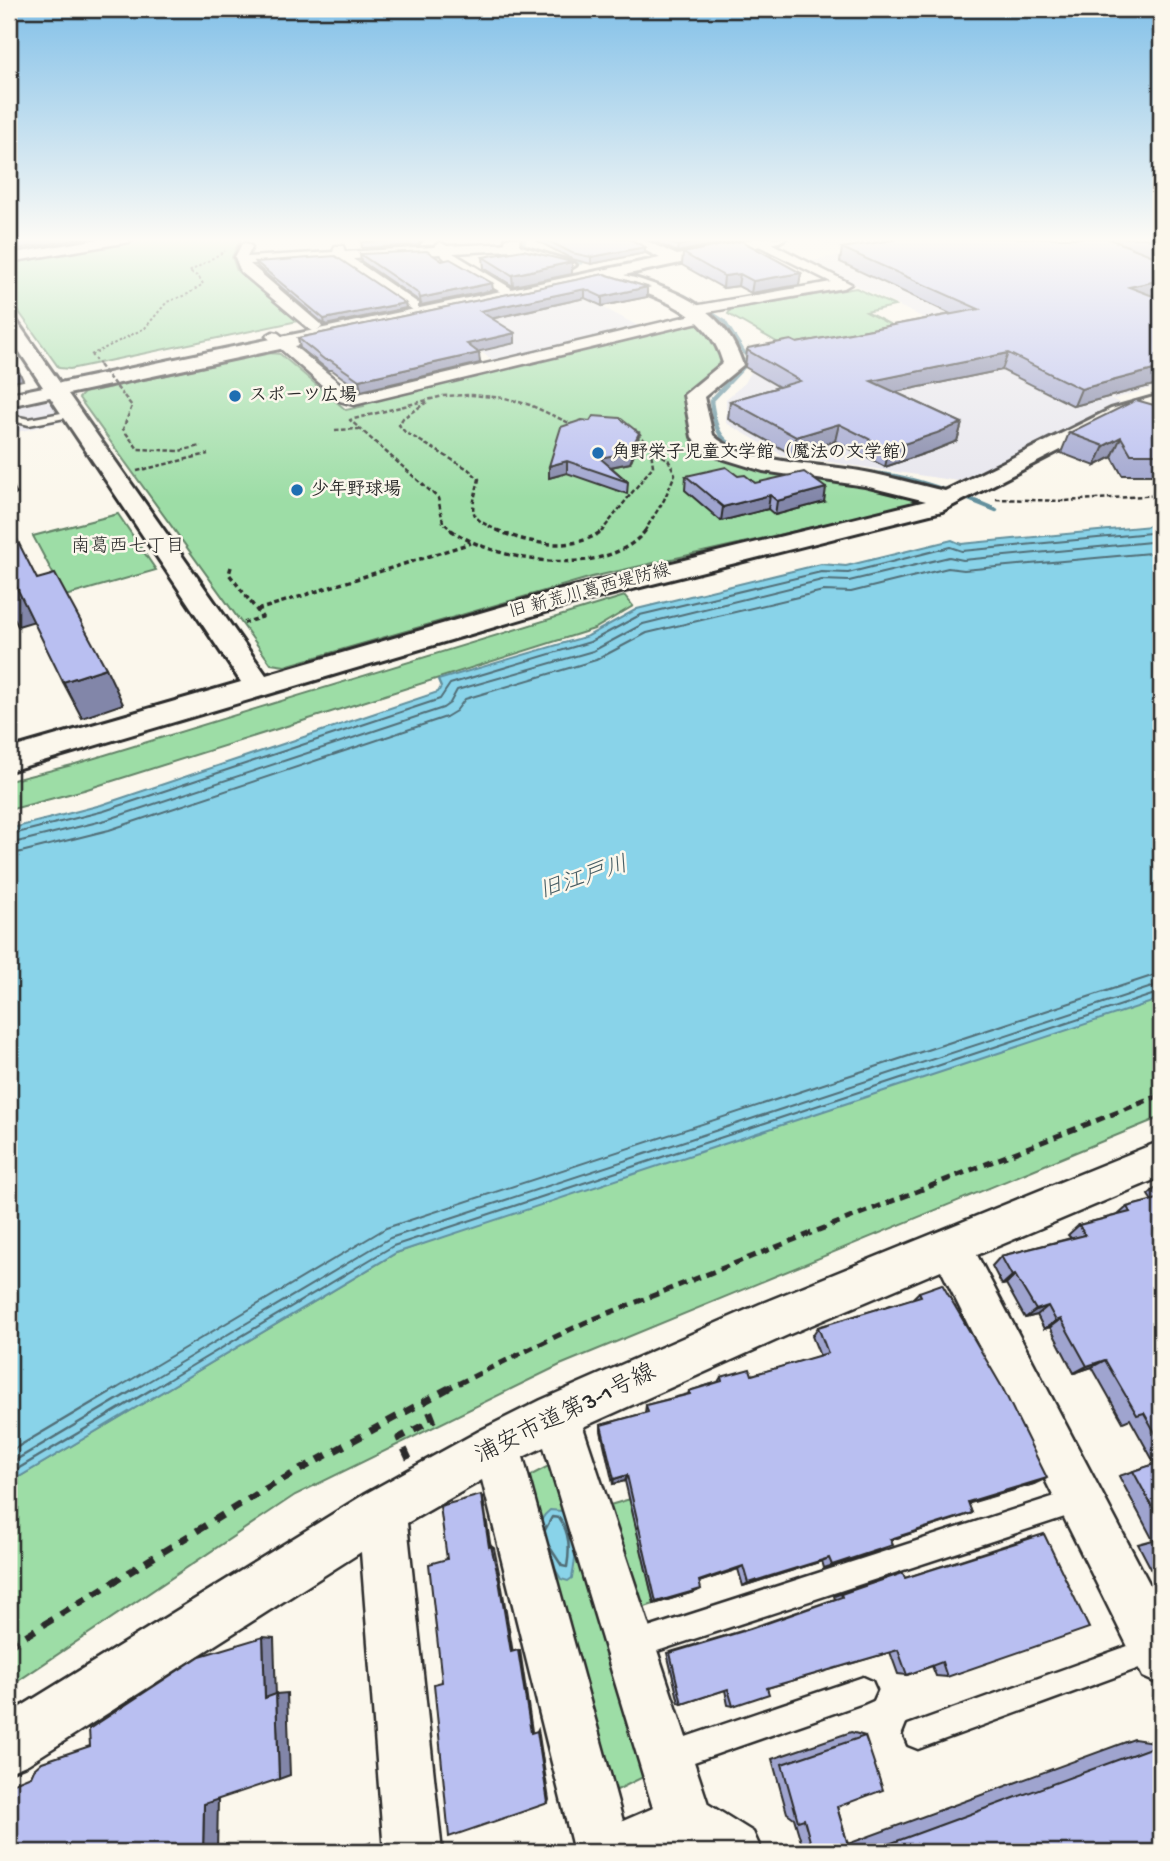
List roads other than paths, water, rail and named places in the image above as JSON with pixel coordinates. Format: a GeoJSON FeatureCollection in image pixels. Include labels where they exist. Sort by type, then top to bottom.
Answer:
{"type":"FeatureCollection","features":[{"type":"Feature","properties":{"kind":"street"},"geometry":{"type":"LineString","coordinates":[[10,325],[16,348],[53,386],[259,687]]}},
{"type":"Feature","properties":{"kind":"street"},"geometry":{"type":"LineString","coordinates":[[276,339],[325,325]]}},
{"type":"Feature","properties":{"kind":"street"},"geometry":{"type":"LineString","coordinates":[[9,391],[53,386],[343,325]]}},
{"type":"Feature","properties":{"kind":"street"},"geometry":{"type":"LineString","coordinates":[[276,339],[346,398],[354,400],[655,325]]}},
{"type":"Feature","properties":{"kind":"street"},"geometry":{"type":"LineString","coordinates":[[711,325],[732,356],[733,365],[694,396],[703,437],[711,445],[763,464],[865,480],[947,499]]}},
{"type":"Feature","properties":{"kind":"street"},"geometry":{"type":"LineString","coordinates":[[9,400],[53,386]]}},
{"type":"Feature","properties":{"kind":"street","name":"旧 新荒川葛西堤防線"},"geometry":{"type":"LineString","coordinates":[[9,760],[559,599],[925,509],[1118,413],[1161,401]]}},
{"type":"Feature","properties":{"kind":"street","name":"浦安市道第3-1号線"},"geometry":{"type":"LineString","coordinates":[[9,1745],[382,1511],[497,1446],[557,1416],[775,1319],[1161,1159]]}},
{"type":"Feature","properties":{"kind":"street"},"geometry":{"type":"LineString","coordinates":[[951,1247],[1159,1654]]}},
{"type":"Feature","properties":{"kind":"street"},"geometry":{"type":"LineString","coordinates":[[557,1416],[686,1823],[733,1852]]}},
{"type":"Feature","properties":{"kind":"street"},"geometry":{"type":"LineString","coordinates":[[497,1446],[603,1852]]}},
{"type":"Feature","properties":{"kind":"street"},"geometry":{"type":"LineString","coordinates":[[382,1511],[413,1852]]}},
{"type":"Feature","properties":{"kind":"street"},"geometry":{"type":"LineString","coordinates":[[620,1852],[686,1823]]}},
{"type":"Feature","properties":{"kind":"lane"},"geometry":{"type":"LineString","coordinates":[[9,418],[29,422],[72,414]]}},
{"type":"Feature","properties":{"kind":"lane"},"geometry":{"type":"LineString","coordinates":[[630,1647],[1080,1500]]}},
{"type":"Feature","properties":{"kind":"lane"},"geometry":{"type":"LineString","coordinates":[[918,1735],[1159,1654]]}},
{"type":"Feature","properties":{"kind":"lane"},"geometry":{"type":"LineString","coordinates":[[665,1758],[863,1690]]}},
{"type":"Feature","properties":{"kind":"water","name":"旧江戸川"},"geometry":{"type":"Polygon","coordinates":[[[1161,525],[1161,999],[396,1253],[9,1483],[9,829],[101,805],[438,692],[441,687],[438,680],[588,636],[637,609],[821,564],[846,566],[952,540],[961,544],[1161,525]]]}},
{"type":"Feature","properties":{"kind":"water"},"geometry":{"type":"Polygon","coordinates":[[[550,1510],[562,1511],[574,1534],[575,1560],[572,1578],[568,1581],[561,1579],[541,1544],[539,1526],[550,1510]]]}},
{"type":"Feature","properties":{"kind":"waterway"},"geometry":{"type":"LineString","coordinates":[[726,325],[747,357],[744,366]]}},
{"type":"Feature","properties":{"kind":"waterway"},"geometry":{"type":"LineString","coordinates":[[745,365],[711,401],[715,422],[726,441],[742,450],[783,462],[907,479],[946,490],[996,510]]}},
{"type":"Feature","properties":{"kind":"place","name":"スポーツ広場"},"geometry":{"type":"Point","coordinates":[235,396]}},
{"type":"Feature","properties":{"kind":"place","name":"角野栄子児童文学館（魔法の文学館）"},"geometry":{"type":"Point","coordinates":[598,453]}},
{"type":"Feature","properties":{"kind":"place","name":"少年野球場"},"geometry":{"type":"Point","coordinates":[297,490]}},
{"type":"Feature","properties":{"kind":"district","name":"南葛西七丁目"},"geometry":{"type":"Point","coordinates":[128,547]}}]}
